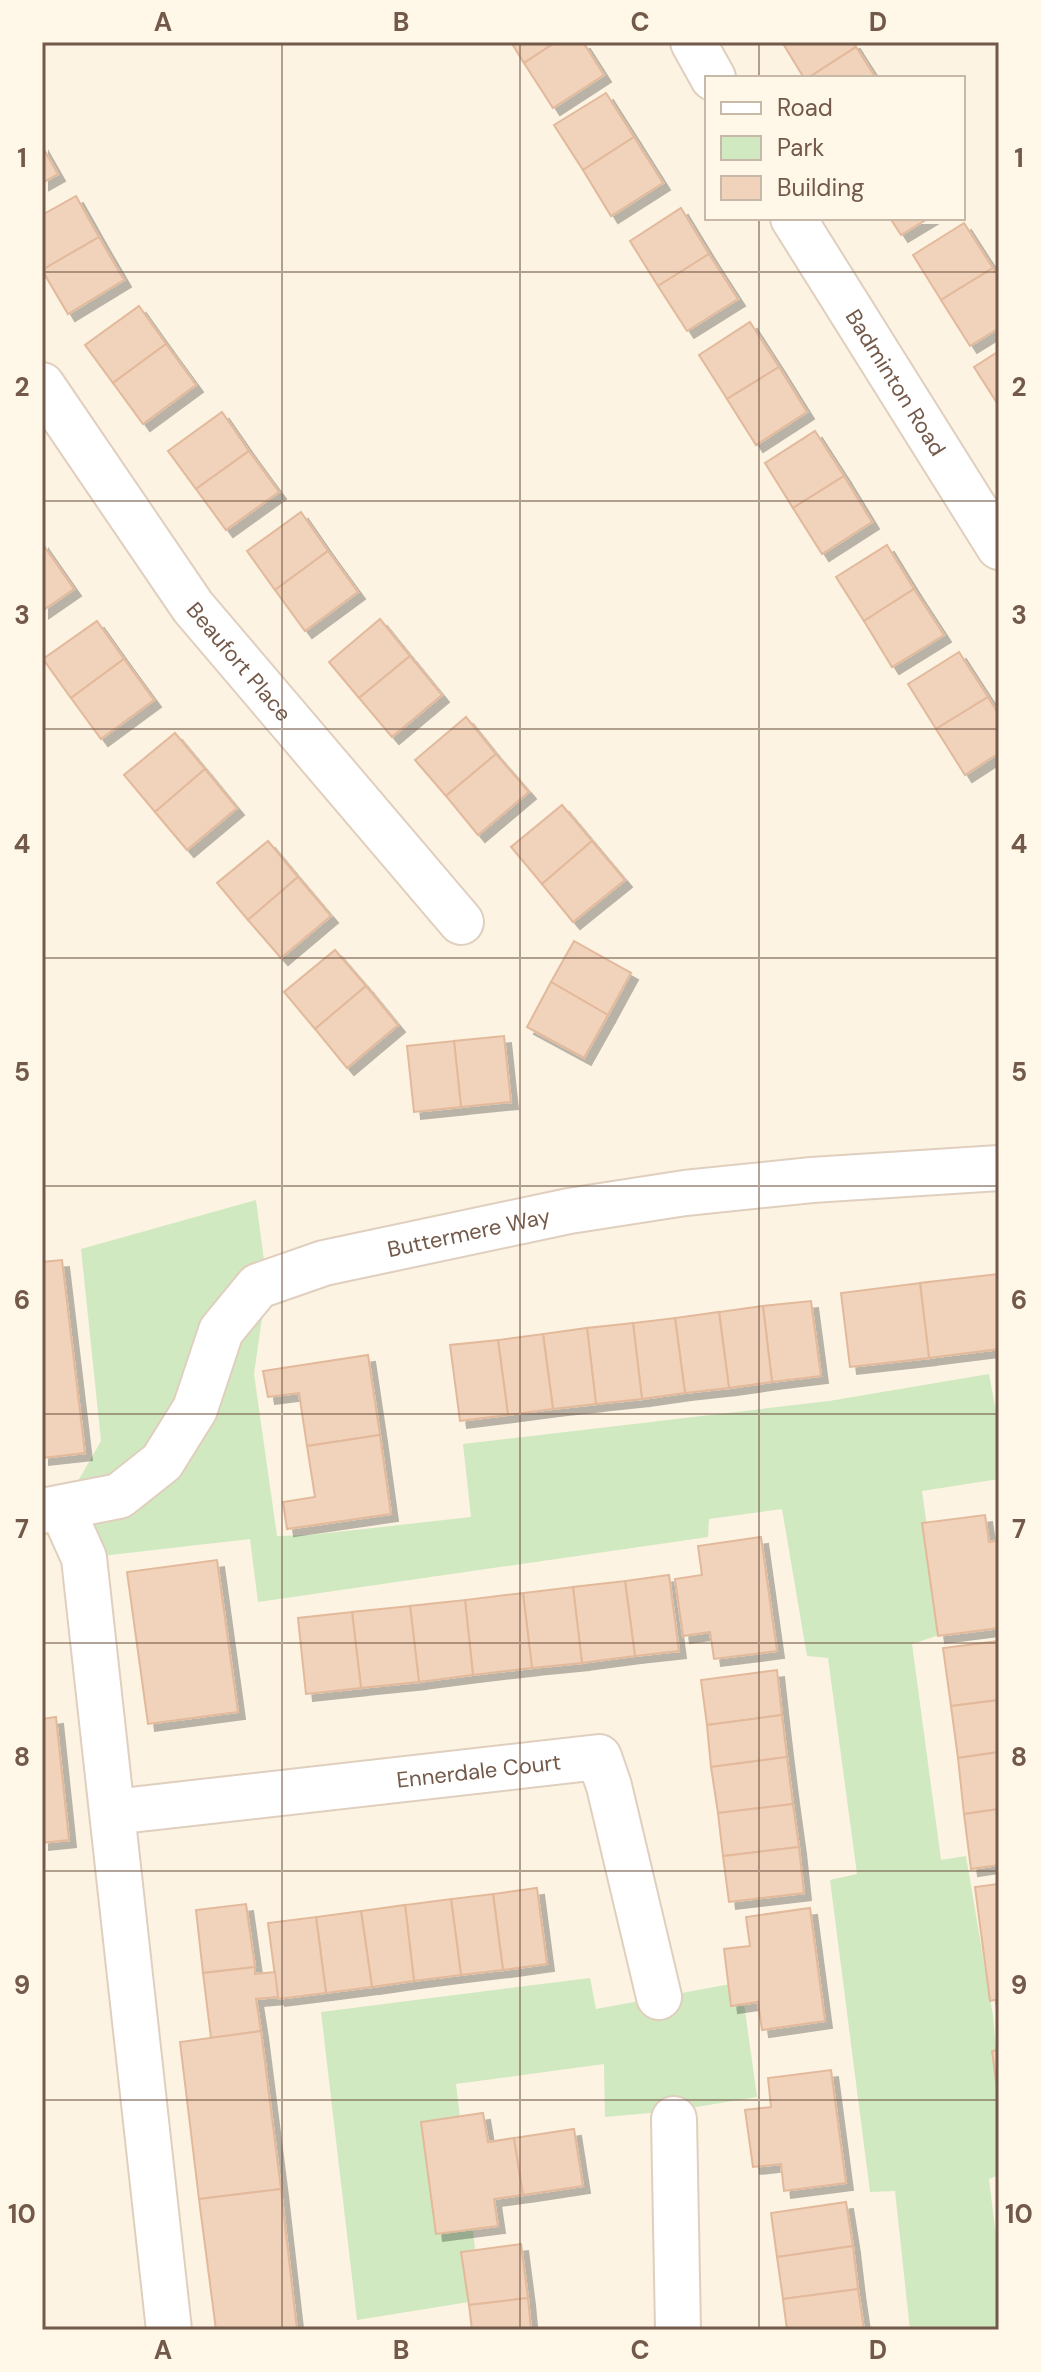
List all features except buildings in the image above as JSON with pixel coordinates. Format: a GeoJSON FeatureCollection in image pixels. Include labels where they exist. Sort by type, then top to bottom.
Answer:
{"type":"FeatureCollection","features":[{"type":"Feature","properties":{"kind":"street"},"geometry":{"type":"LineString","coordinates":[[693,42],[712,76]]}},
{"type":"Feature","properties":{"kind":"street","name":"Badminton Road"},"geometry":{"type":"LineString","coordinates":[[794,220],[999,547]]}},
{"type":"Feature","properties":{"kind":"street","name":"Beaufort Place"},"geometry":{"type":"LineString","coordinates":[[42,385],[193,607],[461,922]]}},
{"type":"Feature","properties":{"kind":"street","name":"Buttermere Way"},"geometry":{"type":"LineString","coordinates":[[52,1510],[119,1496],[162,1462],[195,1409],[221,1331],[258,1286],[324,1263],[569,1211],[685,1193],[812,1180],[999,1168]]}},
{"type":"Feature","properties":{"kind":"street"},"geometry":{"type":"LineString","coordinates":[[52,1510],[84,1558],[169,2330]]}},
{"type":"Feature","properties":{"kind":"street","name":"Ennerdale Court"},"geometry":{"type":"LineString","coordinates":[[113,1812],[599,1757],[609,1786],[659,1997]]}},
{"type":"Feature","properties":{"kind":"street"},"geometry":{"type":"LineString","coordinates":[[674,2119],[678,2330]]}},
{"type":"Feature","properties":{"kind":"green space"},"geometry":{"type":"Polygon","coordinates":[[[256,1200],[267,1283],[254,1374],[277,1536],[471,1517],[463,1444],[829,1401],[989,1374],[999,1428],[999,1479],[922,1491],[942,1634],[912,1644],[941,1860],[966,1856],[993,2016],[999,2080],[999,2175],[989,2179],[999,2262],[999,2330],[910,2330],[895,2191],[870,2192],[830,1880],[857,1874],[828,1658],[807,1656],[782,1509],[709,1519],[708,1537],[258,1602],[250,1539],[84,1558],[62,1509],[101,1441],[81,1249],[256,1200]]]}},
{"type":"Feature","properties":{"kind":"green space"},"geometry":{"type":"Polygon","coordinates":[[[590,1978],[596,2009],[741,1982],[757,2097],[672,2111],[605,2117],[604,2064],[456,2084],[481,2300],[357,2320],[321,2012],[590,1978]]]}}]}
